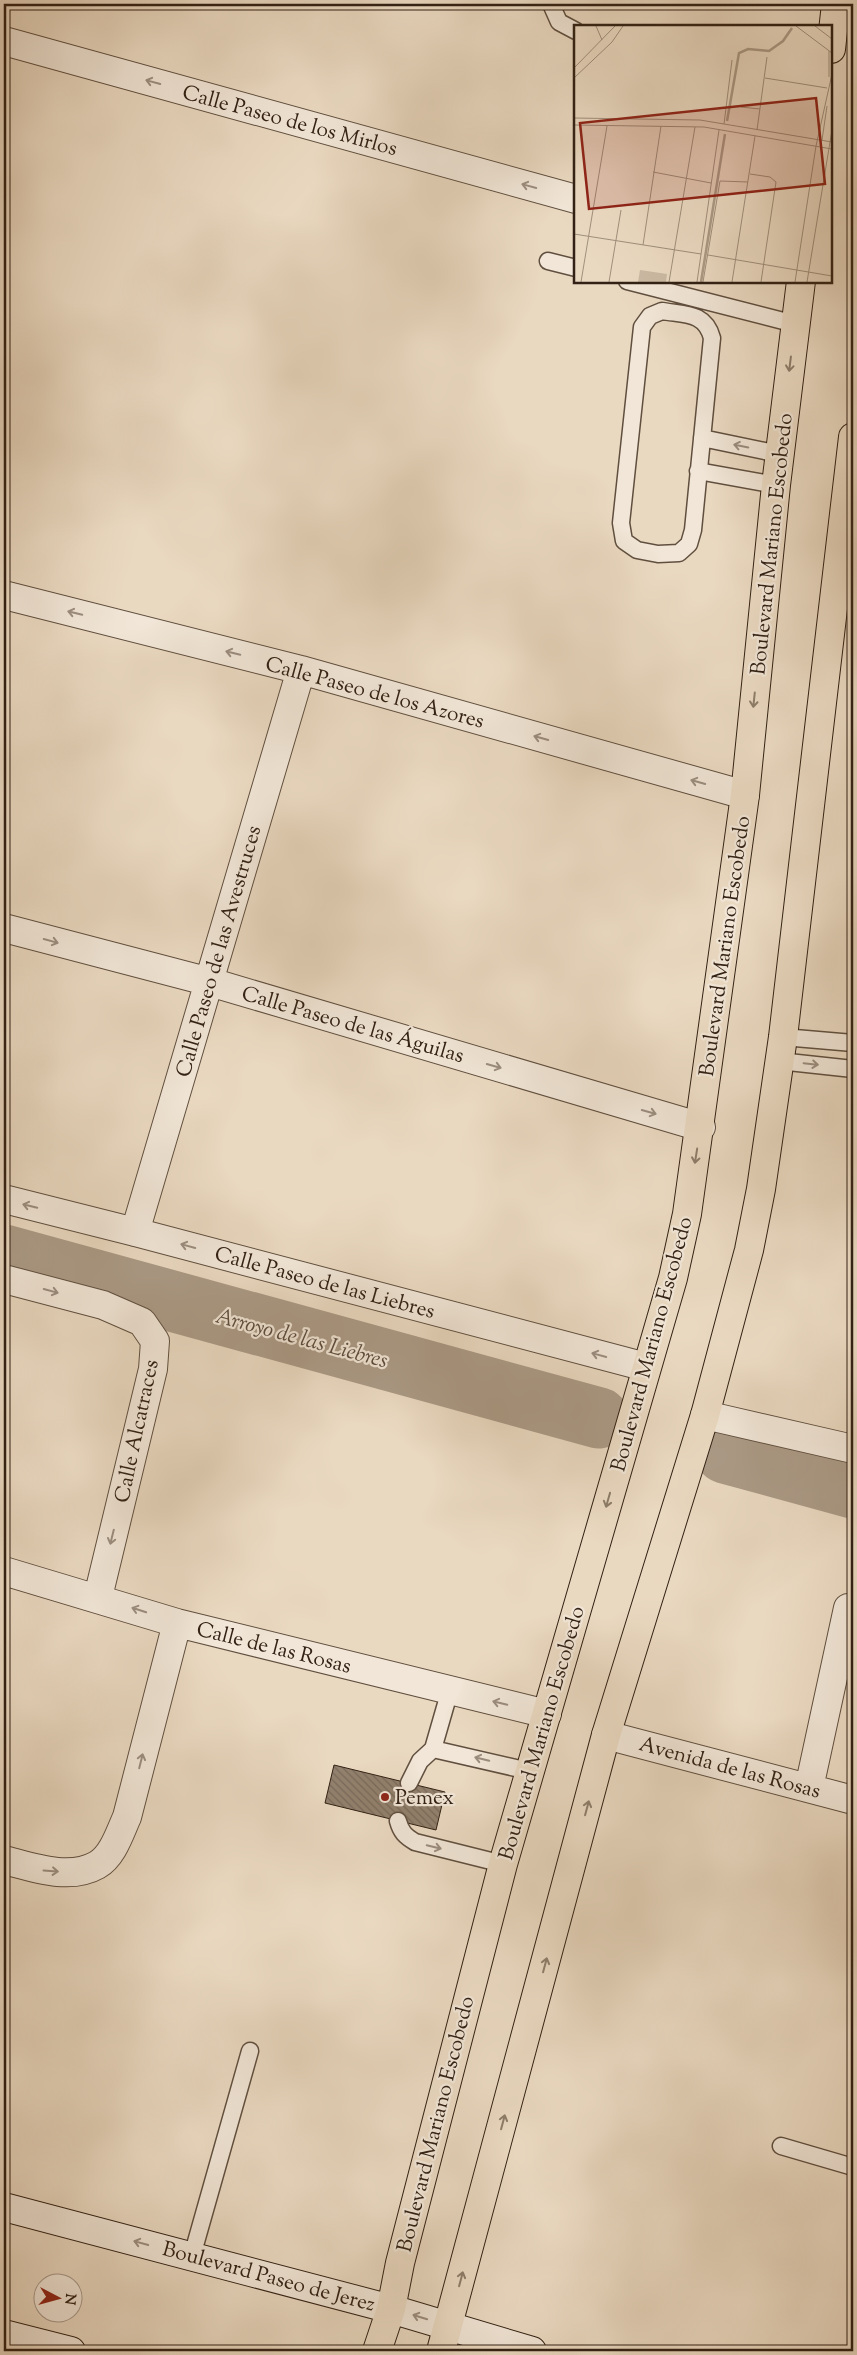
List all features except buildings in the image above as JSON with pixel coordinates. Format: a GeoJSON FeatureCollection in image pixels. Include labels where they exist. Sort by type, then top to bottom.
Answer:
{"type":"FeatureCollection","features":[{"type":"Feature","properties":{"kind":"main road"},"geometry":{"type":"LineString","coordinates":[[832,40],[836,4]]}},
{"type":"Feature","properties":{"kind":"main road","name":"Boulevard Mariano Escobedo"},"geometry":{"type":"LineString","coordinates":[[377,2351],[391,2309],[400,2263],[502,1864],[673,1278],[687,1214],[701,1127],[745,795],[779,454],[801,282]]}},
{"type":"Feature","properties":{"kind":"main road"},"geometry":{"type":"LineString","coordinates":[[445,2339],[606,1735],[705,1415],[749,1250],[761,1189],[781,1049],[853,437]]}},
{"type":"Feature","properties":{"kind":"street","name":"Calle Paseo de los Mirlos"},"geometry":{"type":"LineString","coordinates":[[4,41],[574,198]]}},
{"type":"Feature","properties":{"kind":"street","name":"Calle Paseo de los Azores"},"geometry":{"type":"LineString","coordinates":[[4,595],[301,670],[745,795]]}},
{"type":"Feature","properties":{"kind":"street","name":"Calle Paseo de las Avestruces"},"geometry":{"type":"LineString","coordinates":[[135,1232],[301,670]]}},
{"type":"Feature","properties":{"kind":"street","name":"Calle Paseo de las Águilas"},"geometry":{"type":"LineString","coordinates":[[4,928],[210,982],[701,1127]]}},
{"type":"Feature","properties":{"kind":"street","name":"Calle Paseo de las Liebres"},"geometry":{"type":"LineString","coordinates":[[4,1199],[646,1367]]}},
{"type":"Feature","properties":{"kind":"street","name":"Calle Alcatraces"},"geometry":{"type":"LineString","coordinates":[[4,1279],[103,1305],[142,1322],[155,1341],[153,1370],[98,1597]]}},
{"type":"Feature","properties":{"kind":"street"},"geometry":{"type":"LineString","coordinates":[[705,1415],[853,1449]]}},
{"type":"Feature","properties":{"kind":"street","name":"Calle de las Rosas"},"geometry":{"type":"LineString","coordinates":[[4,1571],[98,1597],[177,1622],[547,1714]]}},
{"type":"Feature","properties":{"kind":"street"},"geometry":{"type":"LineString","coordinates":[[809,1788],[848,1608]]}},
{"type":"Feature","properties":{"kind":"street"},"geometry":{"type":"LineString","coordinates":[[4,1860],[46,1871],[75,1872],[98,1865],[114,1846],[127,1817],[177,1622]]}},
{"type":"Feature","properties":{"kind":"street","name":"Avenida de las Rosas"},"geometry":{"type":"LineString","coordinates":[[606,1735],[853,1800]]}},
{"type":"Feature","properties":{"kind":"street","name":"Boulevard Paseo de Jerez"},"geometry":{"type":"LineString","coordinates":[[4,2207],[391,2309],[445,2339],[532,2351]]}},
{"type":"Feature","properties":{"kind":"street"},"geometry":{"type":"LineString","coordinates":[[4,2334],[71,2351]]}},
{"type":"Feature","properties":{"kind":"lane"},"geometry":{"type":"LineString","coordinates":[[551,4],[559,22],[574,30]]}},
{"type":"Feature","properties":{"kind":"lane"},"geometry":{"type":"LineString","coordinates":[[548,261],[574,268]]}},
{"type":"Feature","properties":{"kind":"lane"},"geometry":{"type":"LineString","coordinates":[[631,282],[795,324]]}},
{"type":"Feature","properties":{"kind":"lane"},"geometry":{"type":"LineString","coordinates":[[662,311],[696,316],[709,325],[712,338],[702,438],[693,530],[688,544],[679,553],[658,554],[637,550],[624,541],[621,523],[638,349],[642,327],[650,316],[662,311]]}},
{"type":"Feature","properties":{"kind":"lane"},"geometry":{"type":"LineString","coordinates":[[702,438],[779,454]]}},
{"type":"Feature","properties":{"kind":"lane"},"geometry":{"type":"LineString","coordinates":[[698,471],[776,485]]}},
{"type":"Feature","properties":{"kind":"lane"},"geometry":{"type":"LineString","coordinates":[[781,1049],[853,1043]]}},
{"type":"Feature","properties":{"kind":"lane"},"geometry":{"type":"LineString","coordinates":[[781,1049],[853,1068]]}},
{"type":"Feature","properties":{"kind":"lane"},"geometry":{"type":"LineString","coordinates":[[409,1783],[420,1761],[433,1749],[450,1690]]}},
{"type":"Feature","properties":{"kind":"lane"},"geometry":{"type":"LineString","coordinates":[[433,1749],[529,1771]]}},
{"type":"Feature","properties":{"kind":"lane"},"geometry":{"type":"LineString","coordinates":[[398,1820],[400,1829],[405,1836],[415,1842],[502,1864]]}},
{"type":"Feature","properties":{"kind":"lane"},"geometry":{"type":"LineString","coordinates":[[192,2256],[250,2051]]}},
{"type":"Feature","properties":{"kind":"lane"},"geometry":{"type":"LineString","coordinates":[[782,2146],[853,2167]]}},
{"type":"Feature","properties":{"kind":"waterway","name":"Arroyo de las Liebres"},"geometry":{"type":"LineString","coordinates":[[4,1255],[599,1418]]}},
{"type":"Feature","properties":{"kind":"waterway","name":"Arroyo de las Liebres"},"geometry":{"type":"LineString","coordinates":[[725,1453],[853,1488]]}},
{"type":"Feature","properties":{"kind":"place","name":"Pemex"},"geometry":{"type":"Point","coordinates":[385,1797]}}]}
